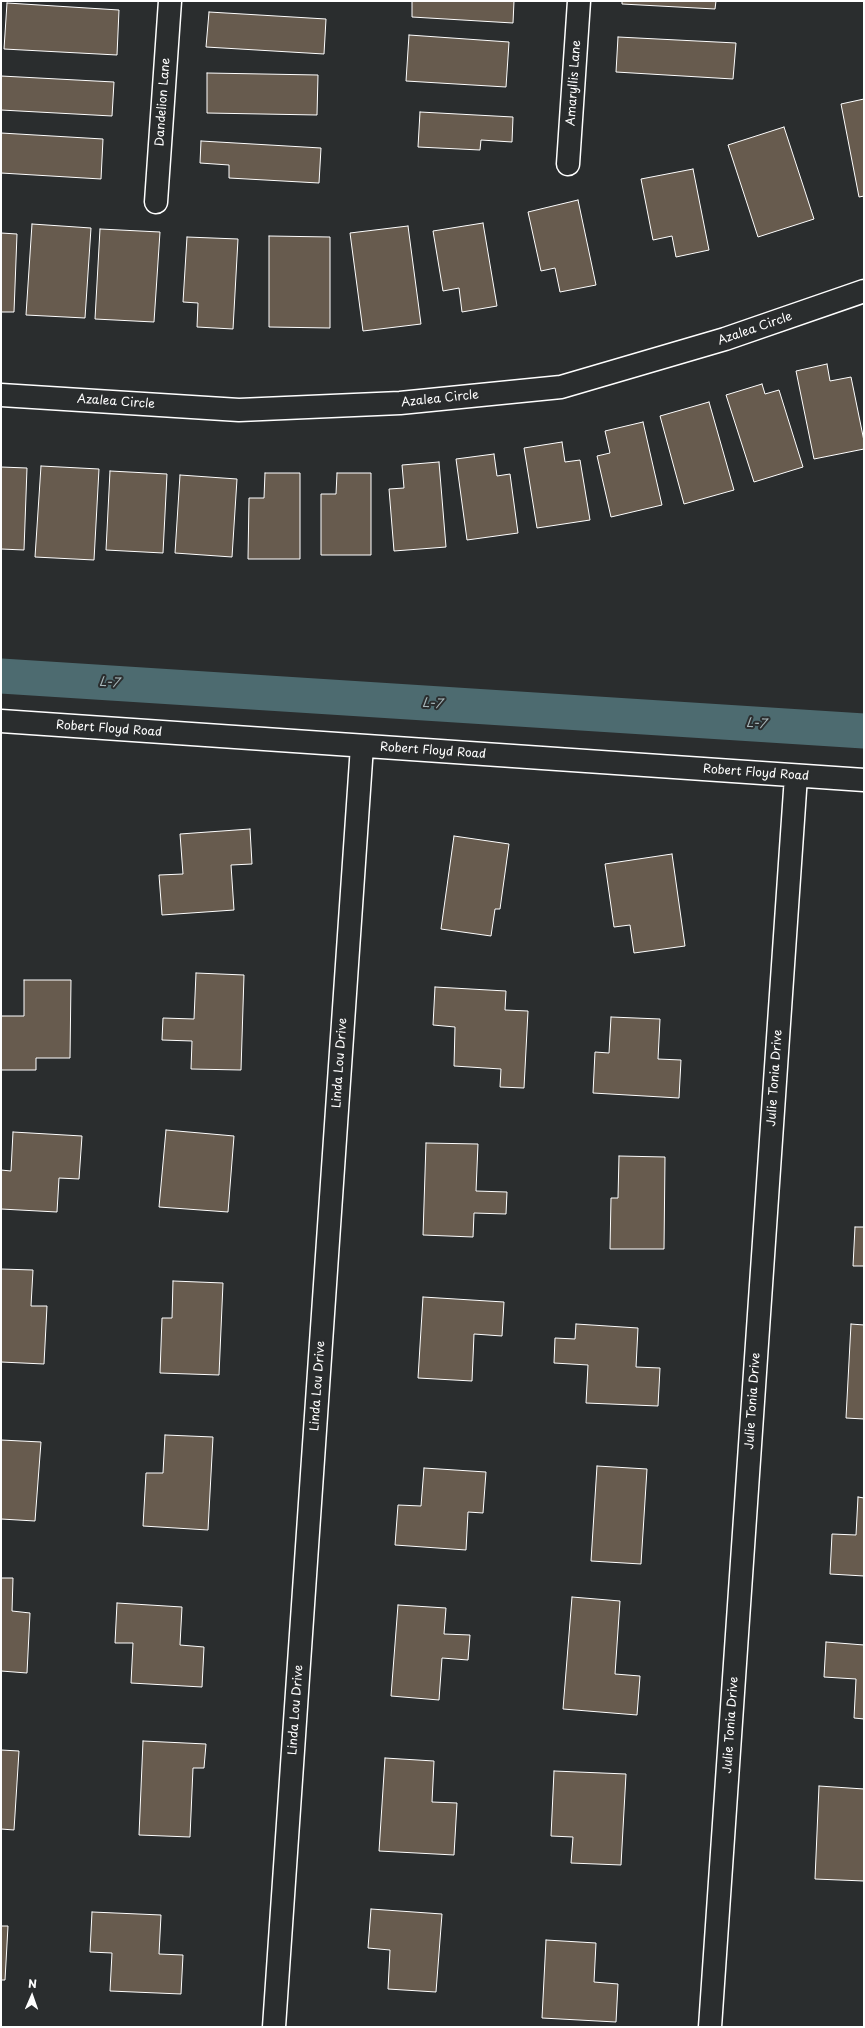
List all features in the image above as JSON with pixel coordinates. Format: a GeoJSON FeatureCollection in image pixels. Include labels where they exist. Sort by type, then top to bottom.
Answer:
{"type":"FeatureCollection","features":[{"type":"Feature","properties":{"kind":"street","name":"Dandelion Lane"},"geometry":{"type":"LineString","coordinates":[[156,202],[170,1]]}},
{"type":"Feature","properties":{"kind":"street","name":"Amaryllis Lane"},"geometry":{"type":"LineString","coordinates":[[568,164],[579,1]]}},
{"type":"Feature","properties":{"kind":"street","name":"Azalea Circle"},"geometry":{"type":"LineString","coordinates":[[1,395],[239,410],[400,403],[561,387],[725,339],[864,291]]}},
{"type":"Feature","properties":{"kind":"street","name":"Robert Floyd Road"},"geometry":{"type":"LineString","coordinates":[[1,721],[864,780]]}},
{"type":"Feature","properties":{"kind":"street","name":"Linda Lou Drive"},"geometry":{"type":"LineString","coordinates":[[274,2027],[362,746]]}},
{"type":"Feature","properties":{"kind":"street","name":"Julie Tonia Drive"},"geometry":{"type":"LineString","coordinates":[[710,2027],[796,776]]}},
{"type":"Feature","properties":{"kind":"building"},"geometry":{"type":"Polygon","coordinates":[[[412,1],[514,1],[513,23],[412,17],[412,1]]]}},
{"type":"Feature","properties":{"kind":"building"},"geometry":{"type":"Polygon","coordinates":[[[622,1],[716,1],[715,9],[622,4],[622,1]]]}},
{"type":"Feature","properties":{"kind":"building"},"geometry":{"type":"Polygon","coordinates":[[[7,3],[119,10],[117,55],[4,49],[7,3]]]}},
{"type":"Feature","properties":{"kind":"building"},"geometry":{"type":"Polygon","coordinates":[[[209,12],[326,19],[324,54],[206,47],[209,12]]]}},
{"type":"Feature","properties":{"kind":"building"},"geometry":{"type":"Polygon","coordinates":[[[409,35],[509,42],[506,87],[406,81],[409,35]]]}},
{"type":"Feature","properties":{"kind":"building"},"geometry":{"type":"Polygon","coordinates":[[[618,37],[736,43],[733,79],[616,72],[618,37]]]}},
{"type":"Feature","properties":{"kind":"building"},"geometry":{"type":"Polygon","coordinates":[[[207,73],[318,75],[317,115],[207,113],[207,73]]]}},
{"type":"Feature","properties":{"kind":"building"},"geometry":{"type":"Polygon","coordinates":[[[1,76],[114,82],[112,116],[1,110],[1,76]]]}},
{"type":"Feature","properties":{"kind":"building"},"geometry":{"type":"Polygon","coordinates":[[[864,99],[864,196],[859,197],[841,104],[864,99]]]}},
{"type":"Feature","properties":{"kind":"building"},"geometry":{"type":"Polygon","coordinates":[[[420,112],[513,117],[512,142],[481,140],[480,150],[418,147],[420,112]]]}},
{"type":"Feature","properties":{"kind":"building"},"geometry":{"type":"Polygon","coordinates":[[[784,127],[814,219],[758,237],[728,145],[784,127]]]}},
{"type":"Feature","properties":{"kind":"building"},"geometry":{"type":"Polygon","coordinates":[[[1,133],[103,139],[101,179],[1,173],[1,133]]]}},
{"type":"Feature","properties":{"kind":"building"},"geometry":{"type":"Polygon","coordinates":[[[201,141],[321,148],[319,183],[229,178],[229,165],[200,163],[201,141]]]}},
{"type":"Feature","properties":{"kind":"building"},"geometry":{"type":"Polygon","coordinates":[[[693,169],[709,250],[676,257],[672,236],[653,240],[641,179],[693,169]]]}},
{"type":"Feature","properties":{"kind":"building"},"geometry":{"type":"Polygon","coordinates":[[[578,200],[596,285],[560,292],[555,268],[541,271],[528,212],[578,200]]]}},
{"type":"Feature","properties":{"kind":"building"},"geometry":{"type":"Polygon","coordinates":[[[483,223],[497,306],[462,312],[459,288],[443,291],[433,231],[483,223]]]}},
{"type":"Feature","properties":{"kind":"building"},"geometry":{"type":"Polygon","coordinates":[[[32,224],[91,228],[85,318],[26,315],[32,224]]]}},
{"type":"Feature","properties":{"kind":"building"},"geometry":{"type":"Polygon","coordinates":[[[408,226],[421,324],[363,331],[350,233],[408,226]]]}},
{"type":"Feature","properties":{"kind":"building"},"geometry":{"type":"Polygon","coordinates":[[[100,229],[160,232],[154,322],[95,319],[100,229]]]}},
{"type":"Feature","properties":{"kind":"building"},"geometry":{"type":"Polygon","coordinates":[[[1,233],[17,234],[14,312],[1,312],[1,233]]]}},
{"type":"Feature","properties":{"kind":"building"},"geometry":{"type":"Polygon","coordinates":[[[269,236],[330,237],[330,328],[269,327],[269,236]]]}},
{"type":"Feature","properties":{"kind":"building"},"geometry":{"type":"Polygon","coordinates":[[[187,237],[238,239],[233,329],[197,327],[198,303],[183,302],[187,237]]]}},
{"type":"Feature","properties":{"kind":"building"},"geometry":{"type":"Polygon","coordinates":[[[827,364],[830,381],[851,377],[864,441],[864,449],[814,459],[796,371],[827,364]]]}},
{"type":"Feature","properties":{"kind":"building"},"geometry":{"type":"Polygon","coordinates":[[[762,384],[765,394],[779,390],[803,467],[754,482],[726,395],[762,384]]]}},
{"type":"Feature","properties":{"kind":"building"},"geometry":{"type":"Polygon","coordinates":[[[709,402],[734,490],[684,504],[660,416],[709,402]]]}},
{"type":"Feature","properties":{"kind":"building"},"geometry":{"type":"Polygon","coordinates":[[[643,422],[662,505],[611,517],[597,456],[610,453],[605,431],[643,422]]]}},
{"type":"Feature","properties":{"kind":"building"},"geometry":{"type":"Polygon","coordinates":[[[562,442],[565,462],[580,460],[590,520],[537,528],[524,448],[562,442]]]}},
{"type":"Feature","properties":{"kind":"building"},"geometry":{"type":"Polygon","coordinates":[[[494,454],[497,476],[510,474],[518,533],[467,540],[456,459],[494,454]]]}},
{"type":"Feature","properties":{"kind":"building"},"geometry":{"type":"Polygon","coordinates":[[[439,462],[446,547],[394,551],[389,489],[404,488],[402,465],[439,462]]]}},
{"type":"Feature","properties":{"kind":"building"},"geometry":{"type":"Polygon","coordinates":[[[41,466],[99,469],[94,560],[35,557],[41,466]]]}},
{"type":"Feature","properties":{"kind":"building"},"geometry":{"type":"Polygon","coordinates":[[[1,467],[27,468],[24,550],[1,549],[1,467]]]}},
{"type":"Feature","properties":{"kind":"building"},"geometry":{"type":"Polygon","coordinates":[[[110,471],[167,474],[163,553],[106,550],[110,471]]]}},
{"type":"Feature","properties":{"kind":"building"},"geometry":{"type":"Polygon","coordinates":[[[265,473],[300,473],[300,559],[248,559],[249,498],[264,498],[265,473]]]}},
{"type":"Feature","properties":{"kind":"building"},"geometry":{"type":"Polygon","coordinates":[[[337,473],[371,473],[371,555],[321,555],[321,494],[336,494],[337,473]]]}},
{"type":"Feature","properties":{"kind":"building"},"geometry":{"type":"Polygon","coordinates":[[[180,475],[237,479],[232,557],[175,553],[180,475]]]}},
{"type":"Feature","properties":{"kind":"building"},"geometry":{"type":"Polygon","coordinates":[[[250,829],[252,864],[231,865],[234,910],[162,915],[159,875],[183,874],[180,834],[250,829]]]}},
{"type":"Feature","properties":{"kind":"building"},"geometry":{"type":"Polygon","coordinates":[[[454,836],[509,844],[500,909],[495,909],[491,936],[441,929],[454,836]]]}},
{"type":"Feature","properties":{"kind":"building"},"geometry":{"type":"Polygon","coordinates":[[[672,854],[685,946],[634,953],[630,925],[614,927],[605,864],[672,854]]]}},
{"type":"Feature","properties":{"kind":"building"},"geometry":{"type":"Polygon","coordinates":[[[196,973],[244,975],[241,1070],[191,1069],[192,1041],[162,1040],[163,1018],[194,1019],[196,973]]]}},
{"type":"Feature","properties":{"kind":"building"},"geometry":{"type":"Polygon","coordinates":[[[24,980],[71,980],[70,1058],[36,1058],[36,1070],[1,1070],[1,1016],[24,1016],[24,980]]]}},
{"type":"Feature","properties":{"kind":"building"},"geometry":{"type":"Polygon","coordinates":[[[435,987],[506,991],[505,1010],[528,1011],[524,1088],[500,1087],[501,1069],[454,1066],[455,1027],[433,1025],[435,987]]]}},
{"type":"Feature","properties":{"kind":"building"},"geometry":{"type":"Polygon","coordinates":[[[611,1017],[660,1019],[658,1059],[681,1060],[679,1098],[593,1093],[595,1052],[609,1053],[611,1017]]]}},
{"type":"Feature","properties":{"kind":"building"},"geometry":{"type":"Polygon","coordinates":[[[166,1130],[234,1136],[228,1212],[159,1207],[166,1130]]]}},
{"type":"Feature","properties":{"kind":"building"},"geometry":{"type":"Polygon","coordinates":[[[13,1132],[82,1136],[79,1179],[59,1178],[57,1212],[1,1209],[1,1170],[11,1171],[13,1132]]]}},
{"type":"Feature","properties":{"kind":"building"},"geometry":{"type":"Polygon","coordinates":[[[426,1143],[478,1144],[476,1191],[507,1192],[506,1214],[474,1213],[473,1237],[423,1235],[426,1143]]]}},
{"type":"Feature","properties":{"kind":"building"},"geometry":{"type":"Polygon","coordinates":[[[619,1156],[665,1157],[664,1249],[610,1249],[611,1198],[618,1198],[619,1156]]]}},
{"type":"Feature","properties":{"kind":"building"},"geometry":{"type":"Polygon","coordinates":[[[855,1227],[864,1227],[864,1266],[853,1266],[855,1227]]]}},
{"type":"Feature","properties":{"kind":"building"},"geometry":{"type":"Polygon","coordinates":[[[1,1269],[33,1270],[31,1306],[47,1306],[44,1364],[1,1362],[1,1269]]]}},
{"type":"Feature","properties":{"kind":"building"},"geometry":{"type":"Polygon","coordinates":[[[173,1281],[223,1283],[219,1375],[160,1373],[162,1318],[172,1318],[173,1281]]]}},
{"type":"Feature","properties":{"kind":"building"},"geometry":{"type":"Polygon","coordinates":[[[423,1297],[504,1302],[502,1336],[474,1334],[472,1381],[418,1378],[423,1297]]]}},
{"type":"Feature","properties":{"kind":"building"},"geometry":{"type":"Polygon","coordinates":[[[576,1324],[638,1328],[636,1367],[660,1368],[658,1406],[586,1403],[588,1365],[554,1363],[555,1338],[575,1339],[576,1324]]]}},
{"type":"Feature","properties":{"kind":"building"},"geometry":{"type":"Polygon","coordinates":[[[851,1324],[864,1325],[864,1419],[846,1418],[851,1324]]]}},
{"type":"Feature","properties":{"kind":"building"},"geometry":{"type":"Polygon","coordinates":[[[165,1435],[213,1437],[208,1530],[143,1526],[146,1473],[163,1473],[165,1435]]]}},
{"type":"Feature","properties":{"kind":"building"},"geometry":{"type":"Polygon","coordinates":[[[1,1440],[41,1442],[35,1521],[1,1519],[1,1440]]]}},
{"type":"Feature","properties":{"kind":"building"},"geometry":{"type":"Polygon","coordinates":[[[597,1466],[647,1469],[641,1564],[591,1561],[597,1466]]]}},
{"type":"Feature","properties":{"kind":"building"},"geometry":{"type":"Polygon","coordinates":[[[424,1468],[486,1472],[483,1513],[468,1512],[466,1550],[395,1545],[398,1505],[421,1506],[424,1468]]]}},
{"type":"Feature","properties":{"kind":"building"},"geometry":{"type":"Polygon","coordinates":[[[858,1497],[864,1498],[864,1576],[830,1574],[832,1534],[856,1535],[858,1497]]]}},
{"type":"Feature","properties":{"kind":"building"},"geometry":{"type":"Polygon","coordinates":[[[1,1578],[13,1578],[12,1611],[30,1613],[27,1673],[1,1671],[1,1578]]]}},
{"type":"Feature","properties":{"kind":"building"},"geometry":{"type":"Polygon","coordinates":[[[572,1597],[620,1601],[615,1674],[640,1676],[637,1715],[563,1709],[572,1597]]]}},
{"type":"Feature","properties":{"kind":"building"},"geometry":{"type":"Polygon","coordinates":[[[117,1603],[182,1607],[180,1645],[204,1647],[202,1687],[131,1683],[133,1643],[115,1643],[117,1603]]]}},
{"type":"Feature","properties":{"kind":"building"},"geometry":{"type":"Polygon","coordinates":[[[398,1605],[446,1608],[444,1634],[470,1635],[468,1660],[442,1658],[439,1700],[391,1696],[398,1605]]]}},
{"type":"Feature","properties":{"kind":"building"},"geometry":{"type":"Polygon","coordinates":[[[826,1642],[864,1645],[864,1719],[854,1718],[856,1679],[824,1677],[826,1642]]]}},
{"type":"Feature","properties":{"kind":"building"},"geometry":{"type":"Polygon","coordinates":[[[143,1741],[206,1744],[204,1768],[193,1768],[190,1837],[139,1835],[143,1741]]]}},
{"type":"Feature","properties":{"kind":"building"},"geometry":{"type":"Polygon","coordinates":[[[1,1750],[19,1751],[14,1830],[1,1829],[1,1750]]]}},
{"type":"Feature","properties":{"kind":"building"},"geometry":{"type":"Polygon","coordinates":[[[385,1758],[434,1761],[432,1802],[457,1803],[454,1855],[379,1851],[385,1758]]]}},
{"type":"Feature","properties":{"kind":"building"},"geometry":{"type":"Polygon","coordinates":[[[554,1771],[626,1774],[621,1865],[571,1863],[573,1837],[551,1836],[554,1771]]]}},
{"type":"Feature","properties":{"kind":"building"},"geometry":{"type":"Polygon","coordinates":[[[819,1786],[864,1789],[864,1881],[815,1879],[819,1786]]]}},
{"type":"Feature","properties":{"kind":"building"},"geometry":{"type":"Polygon","coordinates":[[[371,1909],[442,1914],[436,1992],[388,1989],[390,1950],[368,1948],[371,1909]]]}},
{"type":"Feature","properties":{"kind":"building"},"geometry":{"type":"Polygon","coordinates":[[[92,1912],[161,1915],[159,1954],[183,1955],[181,1994],[110,1991],[112,1953],[90,1952],[92,1912]]]}},
{"type":"Feature","properties":{"kind":"building"},"geometry":{"type":"Polygon","coordinates":[[[1,1926],[8,1926],[5,1980],[1,1980],[1,1926]]]}},
{"type":"Feature","properties":{"kind":"building"},"geometry":{"type":"Polygon","coordinates":[[[546,1940],[596,1943],[594,1982],[618,1984],[616,2022],[542,2018],[546,1940]]]}},
{"type":"Feature","properties":{"kind":"waterway","name":"L-7"},"geometry":{"type":"LineString","coordinates":[[1,676],[864,731]]}}]}
